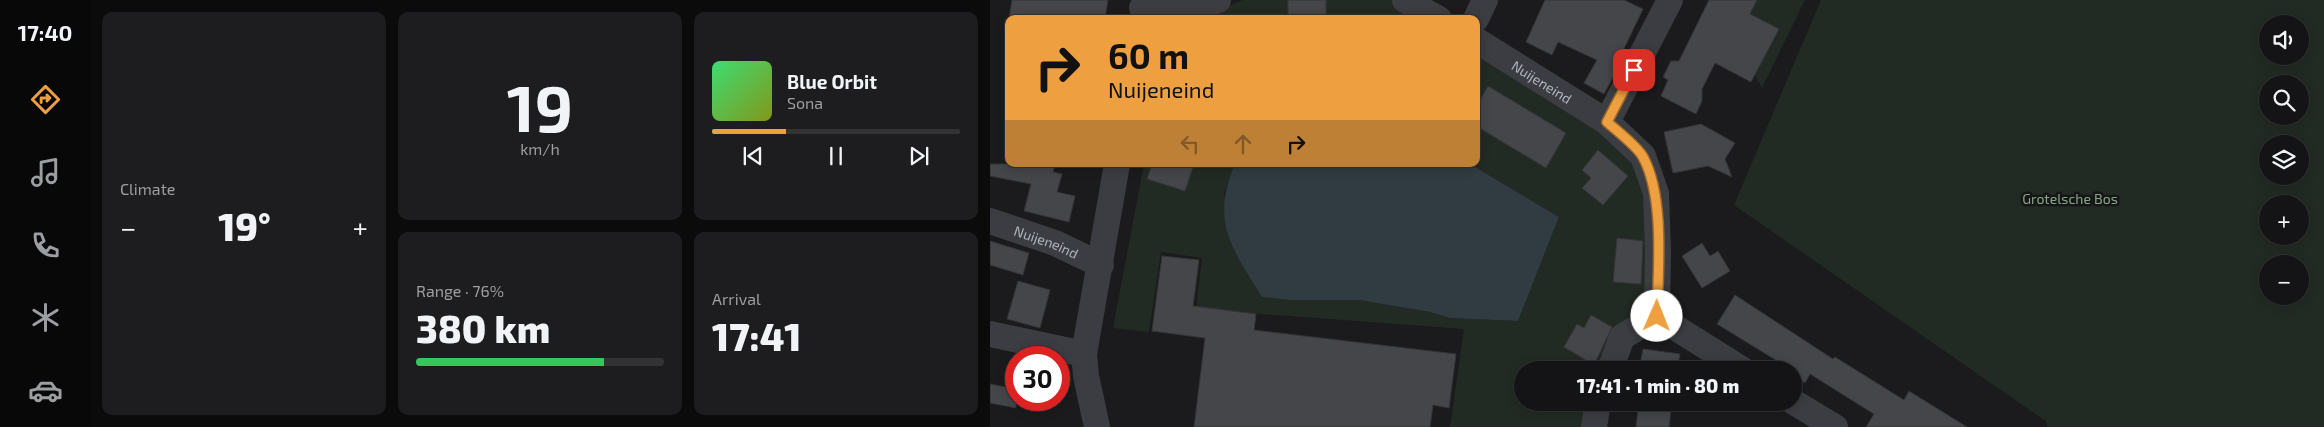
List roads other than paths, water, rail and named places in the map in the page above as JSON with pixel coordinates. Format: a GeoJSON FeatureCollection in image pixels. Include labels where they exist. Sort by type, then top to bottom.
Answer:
{"type":"FeatureCollection","features":[{"type":"Feature","properties":{"kind":"street"},"geometry":{"type":"LineString","coordinates":[[1142,9],[1181,13],[1218,0]]}},
{"type":"Feature","properties":{"kind":"street"},"geometry":{"type":"LineString","coordinates":[[1405,0],[1432,15]]}},
{"type":"Feature","properties":{"kind":"street"},"geometry":{"type":"LineString","coordinates":[[1478,15],[1485,0]]}},
{"type":"Feature","properties":{"kind":"street"},"geometry":{"type":"LineString","coordinates":[[1607,122],[1670,0]]}},
{"type":"Feature","properties":{"kind":"street","name":"Nuijeneind"},"geometry":{"type":"LineString","coordinates":[[1480,43],[1607,122],[1642,156],[1656,193],[1658,250],[1657,316]]}},
{"type":"Feature","properties":{"kind":"street"},"geometry":{"type":"LineString","coordinates":[[1097,427],[1086,376],[1084,354],[1117,167]]}},
{"type":"Feature","properties":{"kind":"street","name":"Nuijeneind"},"geometry":{"type":"LineString","coordinates":[[990,221],[1055,243],[1101,265]]}},
{"type":"Feature","properties":{"kind":"street"},"geometry":{"type":"LineString","coordinates":[[1613,361],[1622,337],[1657,316],[1730,361]]}},
{"type":"Feature","properties":{"kind":"street"},"geometry":{"type":"LineString","coordinates":[[990,334],[1084,354]]}},
{"type":"Feature","properties":{"kind":"street"},"geometry":{"type":"LineString","coordinates":[[1802,407],[1835,427]]}},
{"type":"Feature","properties":{"kind":"street"},"geometry":{"type":"LineString","coordinates":[[1594,427],[1597,411]]}},
{"type":"Feature","properties":{"kind":"park label","name":"Grotelsche Bos"},"geometry":{"type":"Point","coordinates":[2070,198]}}]}
